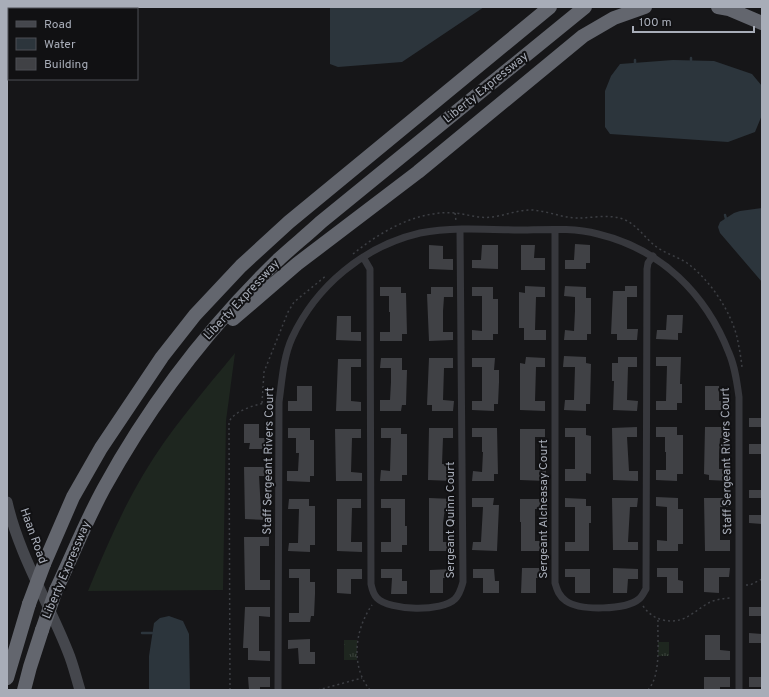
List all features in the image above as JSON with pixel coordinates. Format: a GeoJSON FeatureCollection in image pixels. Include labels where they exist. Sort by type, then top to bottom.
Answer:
{"type":"FeatureCollection","features":[{"type":"Feature","properties":{"kind":"highway","name":"Liberty Expressway"},"geometry":{"type":"LineString","coordinates":[[7,678],[29,604],[44,564],[73,497],[101,448],[162,357],[195,315],[241,266],[289,222],[550,7]]}},
{"type":"Feature","properties":{"kind":"highway","name":"Liberty Expressway"},"geometry":{"type":"LineString","coordinates":[[24,690],[56,590],[83,530],[105,487],[138,432],[178,372],[213,329],[279,259],[321,222],[585,7]]}},
{"type":"Feature","properties":{"kind":"highway"},"geometry":{"type":"LineString","coordinates":[[178,372],[237,315],[297,264],[418,172],[583,36],[614,18],[645,7]]}},
{"type":"Feature","properties":{"kind":"highway"},"geometry":{"type":"LineString","coordinates":[[718,7],[729,9],[762,23]]}},
{"type":"Feature","properties":{"kind":"street","name":"Staff Sergeant Rivers Court"},"geometry":{"type":"LineString","coordinates":[[278,690],[279,402],[285,359],[291,339],[309,308],[325,289],[340,274],[363,257],[382,246],[399,239],[421,233],[441,230],[576,230],[598,234],[630,244],[653,256],[676,274],[698,297],[715,322],[730,354],[736,375],[739,412],[739,690]]}},
{"type":"Feature","properties":{"kind":"street","name":"Sergeant Quinn Court"},"geometry":{"type":"LineString","coordinates":[[377,598],[391,605],[405,608],[422,608],[444,605],[454,600],[460,593],[463,582],[460,230]]}},
{"type":"Feature","properties":{"kind":"street","name":"Sergeant Alcheasay Court"},"geometry":{"type":"LineString","coordinates":[[555,230],[555,583],[557,592],[567,602],[582,606],[601,608],[616,607],[638,600]]}},
{"type":"Feature","properties":{"kind":"street"},"geometry":{"type":"LineString","coordinates":[[638,600],[646,589],[647,269],[648,263],[653,256]]}},
{"type":"Feature","properties":{"kind":"street"},"geometry":{"type":"LineString","coordinates":[[363,257],[370,269],[371,584],[373,593],[377,598]]}},
{"type":"Feature","properties":{"kind":"street","name":"Haan Road"},"geometry":{"type":"LineString","coordinates":[[7,502],[12,524],[23,553],[68,653],[80,690]]}},
{"type":"Feature","properties":{"kind":"path"},"geometry":{"type":"LineString","coordinates":[[353,254],[365,244],[392,228],[432,214],[456,213],[484,218],[522,210],[531,210],[573,218],[616,217],[623,219],[639,229],[656,247],[697,271],[710,285],[728,314],[733,326],[737,337],[743,369]]}},
{"type":"Feature","properties":{"kind":"path"},"geometry":{"type":"LineString","coordinates":[[262,403],[264,372],[288,312],[294,302],[330,273]]}},
{"type":"Feature","properties":{"kind":"path"},"geometry":{"type":"LineString","coordinates":[[230,690],[229,424],[232,417],[254,405],[279,402]]}},
{"type":"Feature","properties":{"kind":"path"},"geometry":{"type":"LineString","coordinates":[[739,585],[750,585],[762,579]]}},
{"type":"Feature","properties":{"kind":"path"},"geometry":{"type":"LineString","coordinates":[[370,690],[362,678],[358,661],[358,633],[366,614],[377,598]]}},
{"type":"Feature","properties":{"kind":"path"},"geometry":{"type":"LineString","coordinates":[[638,600],[646,610],[658,619],[669,622],[679,621],[711,602],[725,598],[739,598]]}},
{"type":"Feature","properties":{"kind":"path"},"geometry":{"type":"LineString","coordinates":[[648,690],[653,684],[656,669],[658,619]]}},
{"type":"Feature","properties":{"kind":"path"},"geometry":{"type":"LineString","coordinates":[[318,690],[362,678]]}},
{"type":"Feature","properties":{"kind":"green space"},"geometry":{"type":"Polygon","coordinates":[[[235,353],[226,421],[223,590],[88,591],[120,517],[143,475],[175,427],[235,353]]]}},
{"type":"Feature","properties":{"kind":"green space"},"geometry":{"type":"Polygon","coordinates":[[[344,640],[357,640],[357,660],[344,660],[344,640]]]}},
{"type":"Feature","properties":{"kind":"green space"},"geometry":{"type":"Polygon","coordinates":[[[658,642],[669,642],[669,656],[658,656],[658,642]]]}},
{"type":"Feature","properties":{"kind":"water"},"geometry":{"type":"Polygon","coordinates":[[[330,7],[484,7],[402,62],[338,67],[330,64],[330,7]]]}},
{"type":"Feature","properties":{"kind":"water"},"geometry":{"type":"Polygon","coordinates":[[[673,60],[714,61],[752,74],[762,86],[762,115],[755,132],[728,142],[610,134],[605,127],[605,91],[611,76],[620,64],[673,60]]]}},
{"type":"Feature","properties":{"kind":"water"},"geometry":{"type":"Polygon","coordinates":[[[762,208],[762,282],[720,233],[718,227],[720,222],[734,213],[762,208]]]}},
{"type":"Feature","properties":{"kind":"water"},"geometry":{"type":"Polygon","coordinates":[[[169,616],[183,621],[189,634],[190,690],[149,690],[149,656],[154,623],[160,618],[169,616]]]}},
{"type":"Feature","properties":{"kind":"building"},"geometry":{"type":"Polygon","coordinates":[[[575,244],[590,245],[590,263],[586,263],[586,269],[565,269],[565,260],[574,260],[575,244]]]}},
{"type":"Feature","properties":{"kind":"building"},"geometry":{"type":"Polygon","coordinates":[[[429,245],[443,246],[443,259],[453,259],[453,270],[429,269],[429,245]]]}},
{"type":"Feature","properties":{"kind":"building"},"geometry":{"type":"Polygon","coordinates":[[[482,245],[498,245],[498,269],[472,268],[472,260],[481,260],[482,245]]]}},
{"type":"Feature","properties":{"kind":"building"},"geometry":{"type":"Polygon","coordinates":[[[521,245],[535,245],[534,258],[545,258],[545,270],[521,270],[521,245]]]}},
{"type":"Feature","properties":{"kind":"building"},"geometry":{"type":"Polygon","coordinates":[[[525,286],[545,287],[545,297],[536,297],[535,330],[546,330],[546,340],[524,340],[524,328],[519,328],[519,292],[525,293],[525,286]]]}},
{"type":"Feature","properties":{"kind":"building"},"geometry":{"type":"Polygon","coordinates":[[[565,286],[586,287],[586,298],[591,298],[591,334],[587,334],[587,340],[564,340],[565,330],[574,331],[575,311],[575,297],[564,296],[565,286]]]}},
{"type":"Feature","properties":{"kind":"building"},"geometry":{"type":"Polygon","coordinates":[[[625,286],[637,286],[637,297],[627,297],[627,329],[638,329],[637,340],[617,340],[617,334],[611,334],[613,291],[625,291],[625,286]]]}},
{"type":"Feature","properties":{"kind":"building"},"geometry":{"type":"Polygon","coordinates":[[[380,287],[401,287],[401,293],[406,293],[407,334],[402,334],[402,341],[380,341],[380,332],[390,332],[390,312],[389,296],[380,296],[380,287]]]}},
{"type":"Feature","properties":{"kind":"building"},"geometry":{"type":"Polygon","coordinates":[[[431,287],[453,287],[453,297],[444,297],[443,332],[453,332],[453,340],[429,341],[427,294],[431,294],[431,287]]]}},
{"type":"Feature","properties":{"kind":"building"},"geometry":{"type":"Polygon","coordinates":[[[472,287],[493,287],[493,299],[498,299],[498,334],[493,334],[493,340],[472,340],[472,330],[482,331],[482,296],[472,296],[472,287]]]}},
{"type":"Feature","properties":{"kind":"building"},"geometry":{"type":"Polygon","coordinates":[[[667,315],[683,315],[682,333],[678,333],[678,340],[656,339],[657,330],[666,330],[667,315]]]}},
{"type":"Feature","properties":{"kind":"building"},"geometry":{"type":"Polygon","coordinates":[[[337,316],[351,316],[351,332],[361,332],[361,341],[336,340],[337,316]]]}},
{"type":"Feature","properties":{"kind":"building"},"geometry":{"type":"Polygon","coordinates":[[[564,356],[586,357],[586,363],[591,364],[590,404],[586,404],[586,411],[564,410],[565,400],[574,400],[575,367],[563,367],[564,356]]]}},
{"type":"Feature","properties":{"kind":"building"},"geometry":{"type":"Polygon","coordinates":[[[526,357],[545,358],[545,367],[536,367],[535,401],[545,401],[545,411],[520,410],[520,363],[525,364],[526,357]]]}},
{"type":"Feature","properties":{"kind":"building"},"geometry":{"type":"Polygon","coordinates":[[[618,357],[637,357],[637,367],[628,367],[627,400],[638,401],[637,411],[613,410],[614,381],[612,381],[612,363],[618,363],[618,357]]]}},
{"type":"Feature","properties":{"kind":"building"},"geometry":{"type":"Polygon","coordinates":[[[656,357],[681,357],[680,384],[682,384],[682,403],[677,403],[677,410],[656,410],[656,401],[666,401],[667,366],[656,366],[656,357]]]}},
{"type":"Feature","properties":{"kind":"building"},"geometry":{"type":"Polygon","coordinates":[[[381,358],[402,358],[402,370],[407,370],[406,405],[402,405],[401,411],[380,411],[380,400],[390,400],[391,382],[391,368],[380,368],[381,358]]]}},
{"type":"Feature","properties":{"kind":"building"},"geometry":{"type":"Polygon","coordinates":[[[429,358],[453,358],[453,368],[444,368],[443,400],[454,401],[453,411],[432,411],[432,405],[427,405],[429,358]]]}},
{"type":"Feature","properties":{"kind":"building"},"geometry":{"type":"Polygon","coordinates":[[[472,358],[495,358],[494,370],[499,370],[499,382],[498,404],[494,404],[494,411],[472,410],[472,401],[482,401],[482,367],[472,367],[472,358]]]}},
{"type":"Feature","properties":{"kind":"building"},"geometry":{"type":"Polygon","coordinates":[[[338,359],[361,359],[361,367],[351,367],[351,401],[361,402],[361,411],[336,411],[338,359]]]}},
{"type":"Feature","properties":{"kind":"building"},"geometry":{"type":"Polygon","coordinates":[[[297,386],[312,386],[312,411],[288,411],[288,401],[297,401],[297,386]]]}},
{"type":"Feature","properties":{"kind":"building"},"geometry":{"type":"Polygon","coordinates":[[[705,386],[719,386],[719,401],[730,401],[730,410],[705,410],[705,386]]]}},
{"type":"Feature","properties":{"kind":"building"},"geometry":{"type":"Polygon","coordinates":[[[749,418],[762,418],[762,427],[749,427],[749,418]]]}},
{"type":"Feature","properties":{"kind":"building"},"geometry":{"type":"Polygon","coordinates":[[[244,424],[259,424],[259,438],[269,438],[269,449],[249,449],[250,443],[244,443],[244,424]]]}},
{"type":"Feature","properties":{"kind":"building"},"geometry":{"type":"Polygon","coordinates":[[[637,427],[637,437],[627,437],[629,471],[638,471],[638,481],[613,480],[612,428],[637,427]]]}},
{"type":"Feature","properties":{"kind":"building"},"geometry":{"type":"Polygon","coordinates":[[[656,427],[677,427],[677,435],[683,435],[683,474],[677,474],[677,481],[656,480],[656,470],[666,470],[666,452],[665,437],[656,437],[656,427]]]}},
{"type":"Feature","properties":{"kind":"building"},"geometry":{"type":"Polygon","coordinates":[[[705,427],[729,427],[729,438],[720,438],[719,469],[730,469],[729,481],[709,480],[709,475],[704,474],[705,427]]]}},
{"type":"Feature","properties":{"kind":"building"},"geometry":{"type":"Polygon","coordinates":[[[288,428],[310,428],[310,440],[314,440],[314,476],[310,476],[310,482],[287,481],[287,471],[298,471],[299,453],[296,453],[296,438],[288,438],[288,428]]]}},
{"type":"Feature","properties":{"kind":"building"},"geometry":{"type":"Polygon","coordinates":[[[381,428],[401,428],[401,434],[407,434],[407,475],[402,475],[402,481],[380,481],[381,470],[390,471],[391,438],[381,438],[381,428]]]}},
{"type":"Feature","properties":{"kind":"building"},"geometry":{"type":"Polygon","coordinates":[[[429,428],[453,428],[453,438],[443,438],[442,464],[447,464],[447,471],[453,471],[453,481],[428,480],[429,428]]]}},
{"type":"Feature","properties":{"kind":"building"},"geometry":{"type":"Polygon","coordinates":[[[472,428],[497,428],[498,474],[494,474],[494,481],[472,481],[473,471],[482,472],[483,452],[482,437],[472,437],[472,428]]]}},
{"type":"Feature","properties":{"kind":"building"},"geometry":{"type":"Polygon","coordinates":[[[565,428],[586,428],[586,435],[591,436],[591,474],[586,473],[586,481],[565,481],[565,469],[575,469],[575,437],[565,437],[565,428]]]}},
{"type":"Feature","properties":{"kind":"building"},"geometry":{"type":"Polygon","coordinates":[[[335,429],[361,429],[361,438],[352,438],[351,472],[362,473],[362,481],[336,481],[335,429]]]}},
{"type":"Feature","properties":{"kind":"building"},"geometry":{"type":"Polygon","coordinates":[[[520,429],[545,429],[545,437],[535,437],[535,470],[546,470],[546,481],[520,480],[520,429]]]}},
{"type":"Feature","properties":{"kind":"building"},"geometry":{"type":"Polygon","coordinates":[[[749,444],[762,444],[762,454],[749,454],[749,444]]]}},
{"type":"Feature","properties":{"kind":"building"},"geometry":{"type":"Polygon","coordinates":[[[244,467],[269,467],[269,476],[259,476],[261,511],[269,511],[269,520],[245,519],[244,467]]]}},
{"type":"Feature","properties":{"kind":"building"},"geometry":{"type":"Polygon","coordinates":[[[749,490],[762,490],[762,498],[749,498],[749,490]]]}},
{"type":"Feature","properties":{"kind":"building"},"geometry":{"type":"Polygon","coordinates":[[[656,497],[678,498],[678,509],[683,509],[683,544],[678,544],[678,551],[657,551],[657,540],[667,541],[667,507],[656,506],[656,497]]]}},
{"type":"Feature","properties":{"kind":"building"},"geometry":{"type":"Polygon","coordinates":[[[429,498],[453,499],[453,508],[445,508],[443,542],[453,542],[453,551],[429,551],[429,498]]]}},
{"type":"Feature","properties":{"kind":"building"},"geometry":{"type":"Polygon","coordinates":[[[472,498],[494,498],[493,505],[499,505],[497,551],[472,550],[473,542],[481,542],[483,507],[472,507],[472,498]]]}},
{"type":"Feature","properties":{"kind":"building"},"geometry":{"type":"Polygon","coordinates":[[[565,498],[586,499],[586,506],[591,506],[591,523],[589,523],[589,551],[565,551],[565,542],[575,542],[575,507],[565,507],[565,498]]]}},
{"type":"Feature","properties":{"kind":"building"},"geometry":{"type":"Polygon","coordinates":[[[612,498],[638,498],[637,507],[630,507],[628,542],[638,542],[638,550],[613,550],[612,498]]]}},
{"type":"Feature","properties":{"kind":"building"},"geometry":{"type":"Polygon","coordinates":[[[704,498],[730,498],[730,507],[720,507],[720,540],[730,540],[730,551],[705,551],[704,498]]]}},
{"type":"Feature","properties":{"kind":"building"},"geometry":{"type":"Polygon","coordinates":[[[289,499],[309,499],[309,506],[315,506],[315,545],[310,545],[310,552],[288,551],[289,543],[298,543],[299,509],[288,509],[289,499]]]}},
{"type":"Feature","properties":{"kind":"building"},"geometry":{"type":"Polygon","coordinates":[[[337,499],[361,499],[361,508],[352,508],[351,542],[362,542],[362,552],[337,551],[337,499]]]}},
{"type":"Feature","properties":{"kind":"building"},"geometry":{"type":"Polygon","coordinates":[[[381,499],[405,499],[407,545],[402,545],[402,552],[381,552],[381,542],[391,542],[391,508],[381,508],[381,499]]]}},
{"type":"Feature","properties":{"kind":"building"},"geometry":{"type":"Polygon","coordinates":[[[520,499],[545,499],[545,509],[535,509],[535,541],[546,541],[546,551],[521,551],[520,499]]]}},
{"type":"Feature","properties":{"kind":"building"},"geometry":{"type":"Polygon","coordinates":[[[749,515],[762,515],[762,524],[749,523],[749,515]]]}},
{"type":"Feature","properties":{"kind":"building"},"geometry":{"type":"Polygon","coordinates":[[[244,537],[269,537],[269,546],[260,546],[260,580],[270,580],[270,590],[245,590],[244,537]]]}},
{"type":"Feature","properties":{"kind":"building"},"geometry":{"type":"Polygon","coordinates":[[[522,568],[546,568],[546,578],[536,578],[536,593],[521,593],[522,568]]]}},
{"type":"Feature","properties":{"kind":"building"},"geometry":{"type":"Polygon","coordinates":[[[613,568],[638,569],[638,579],[628,579],[627,593],[613,593],[613,568]]]}},
{"type":"Feature","properties":{"kind":"building"},"geometry":{"type":"Polygon","coordinates":[[[657,568],[678,568],[678,580],[683,581],[683,593],[667,593],[667,577],[657,577],[657,568]]]}},
{"type":"Feature","properties":{"kind":"building"},"geometry":{"type":"Polygon","coordinates":[[[704,568],[730,568],[729,577],[719,577],[719,593],[704,592],[704,568]]]}},
{"type":"Feature","properties":{"kind":"building"},"geometry":{"type":"Polygon","coordinates":[[[289,569],[310,569],[310,582],[315,582],[315,594],[314,616],[311,616],[310,622],[289,622],[289,613],[299,613],[299,578],[289,578],[289,569]]]}},
{"type":"Feature","properties":{"kind":"building"},"geometry":{"type":"Polygon","coordinates":[[[337,569],[362,569],[362,579],[351,579],[351,594],[337,593],[337,569]]]}},
{"type":"Feature","properties":{"kind":"building"},"geometry":{"type":"Polygon","coordinates":[[[381,569],[402,569],[402,581],[407,581],[407,594],[391,594],[392,578],[381,578],[381,569]]]}},
{"type":"Feature","properties":{"kind":"building"},"geometry":{"type":"Polygon","coordinates":[[[453,569],[454,578],[443,578],[443,593],[430,593],[430,570],[453,569]]]}},
{"type":"Feature","properties":{"kind":"building"},"geometry":{"type":"Polygon","coordinates":[[[473,569],[494,569],[495,581],[499,581],[499,593],[483,593],[483,578],[473,578],[473,569]]]}},
{"type":"Feature","properties":{"kind":"building"},"geometry":{"type":"Polygon","coordinates":[[[565,569],[590,569],[590,593],[575,593],[575,577],[565,577],[565,569]]]}},
{"type":"Feature","properties":{"kind":"building"},"geometry":{"type":"Polygon","coordinates":[[[245,607],[270,607],[270,617],[259,616],[259,651],[270,651],[270,661],[248,660],[248,648],[243,648],[245,607]]]}},
{"type":"Feature","properties":{"kind":"building"},"geometry":{"type":"Polygon","coordinates":[[[749,607],[762,607],[762,616],[749,616],[749,607]]]}},
{"type":"Feature","properties":{"kind":"building"},"geometry":{"type":"Polygon","coordinates":[[[749,633],[762,634],[762,643],[749,643],[749,633]]]}},
{"type":"Feature","properties":{"kind":"building"},"geometry":{"type":"Polygon","coordinates":[[[705,635],[720,635],[720,650],[730,651],[730,660],[705,660],[705,635]]]}},
{"type":"Feature","properties":{"kind":"building"},"geometry":{"type":"Polygon","coordinates":[[[310,639],[310,652],[315,652],[315,664],[299,664],[298,648],[288,649],[288,640],[310,639]]]}},
{"type":"Feature","properties":{"kind":"building"},"geometry":{"type":"Polygon","coordinates":[[[248,677],[270,677],[270,687],[260,687],[260,690],[249,690],[248,677]]]}},
{"type":"Feature","properties":{"kind":"building"},"geometry":{"type":"Polygon","coordinates":[[[704,677],[730,677],[730,687],[720,687],[720,690],[704,690],[704,677]]]}},
{"type":"Feature","properties":{"kind":"building"},"geometry":{"type":"Polygon","coordinates":[[[749,677],[762,677],[762,687],[749,687],[749,677]]]}},
{"type":"Feature","properties":{"kind":"waterway"},"geometry":{"type":"LineString","coordinates":[[725,215],[726,219]]}},
{"type":"Feature","properties":{"kind":"waterway"},"geometry":{"type":"LineString","coordinates":[[142,633],[152,633]]}}]}
